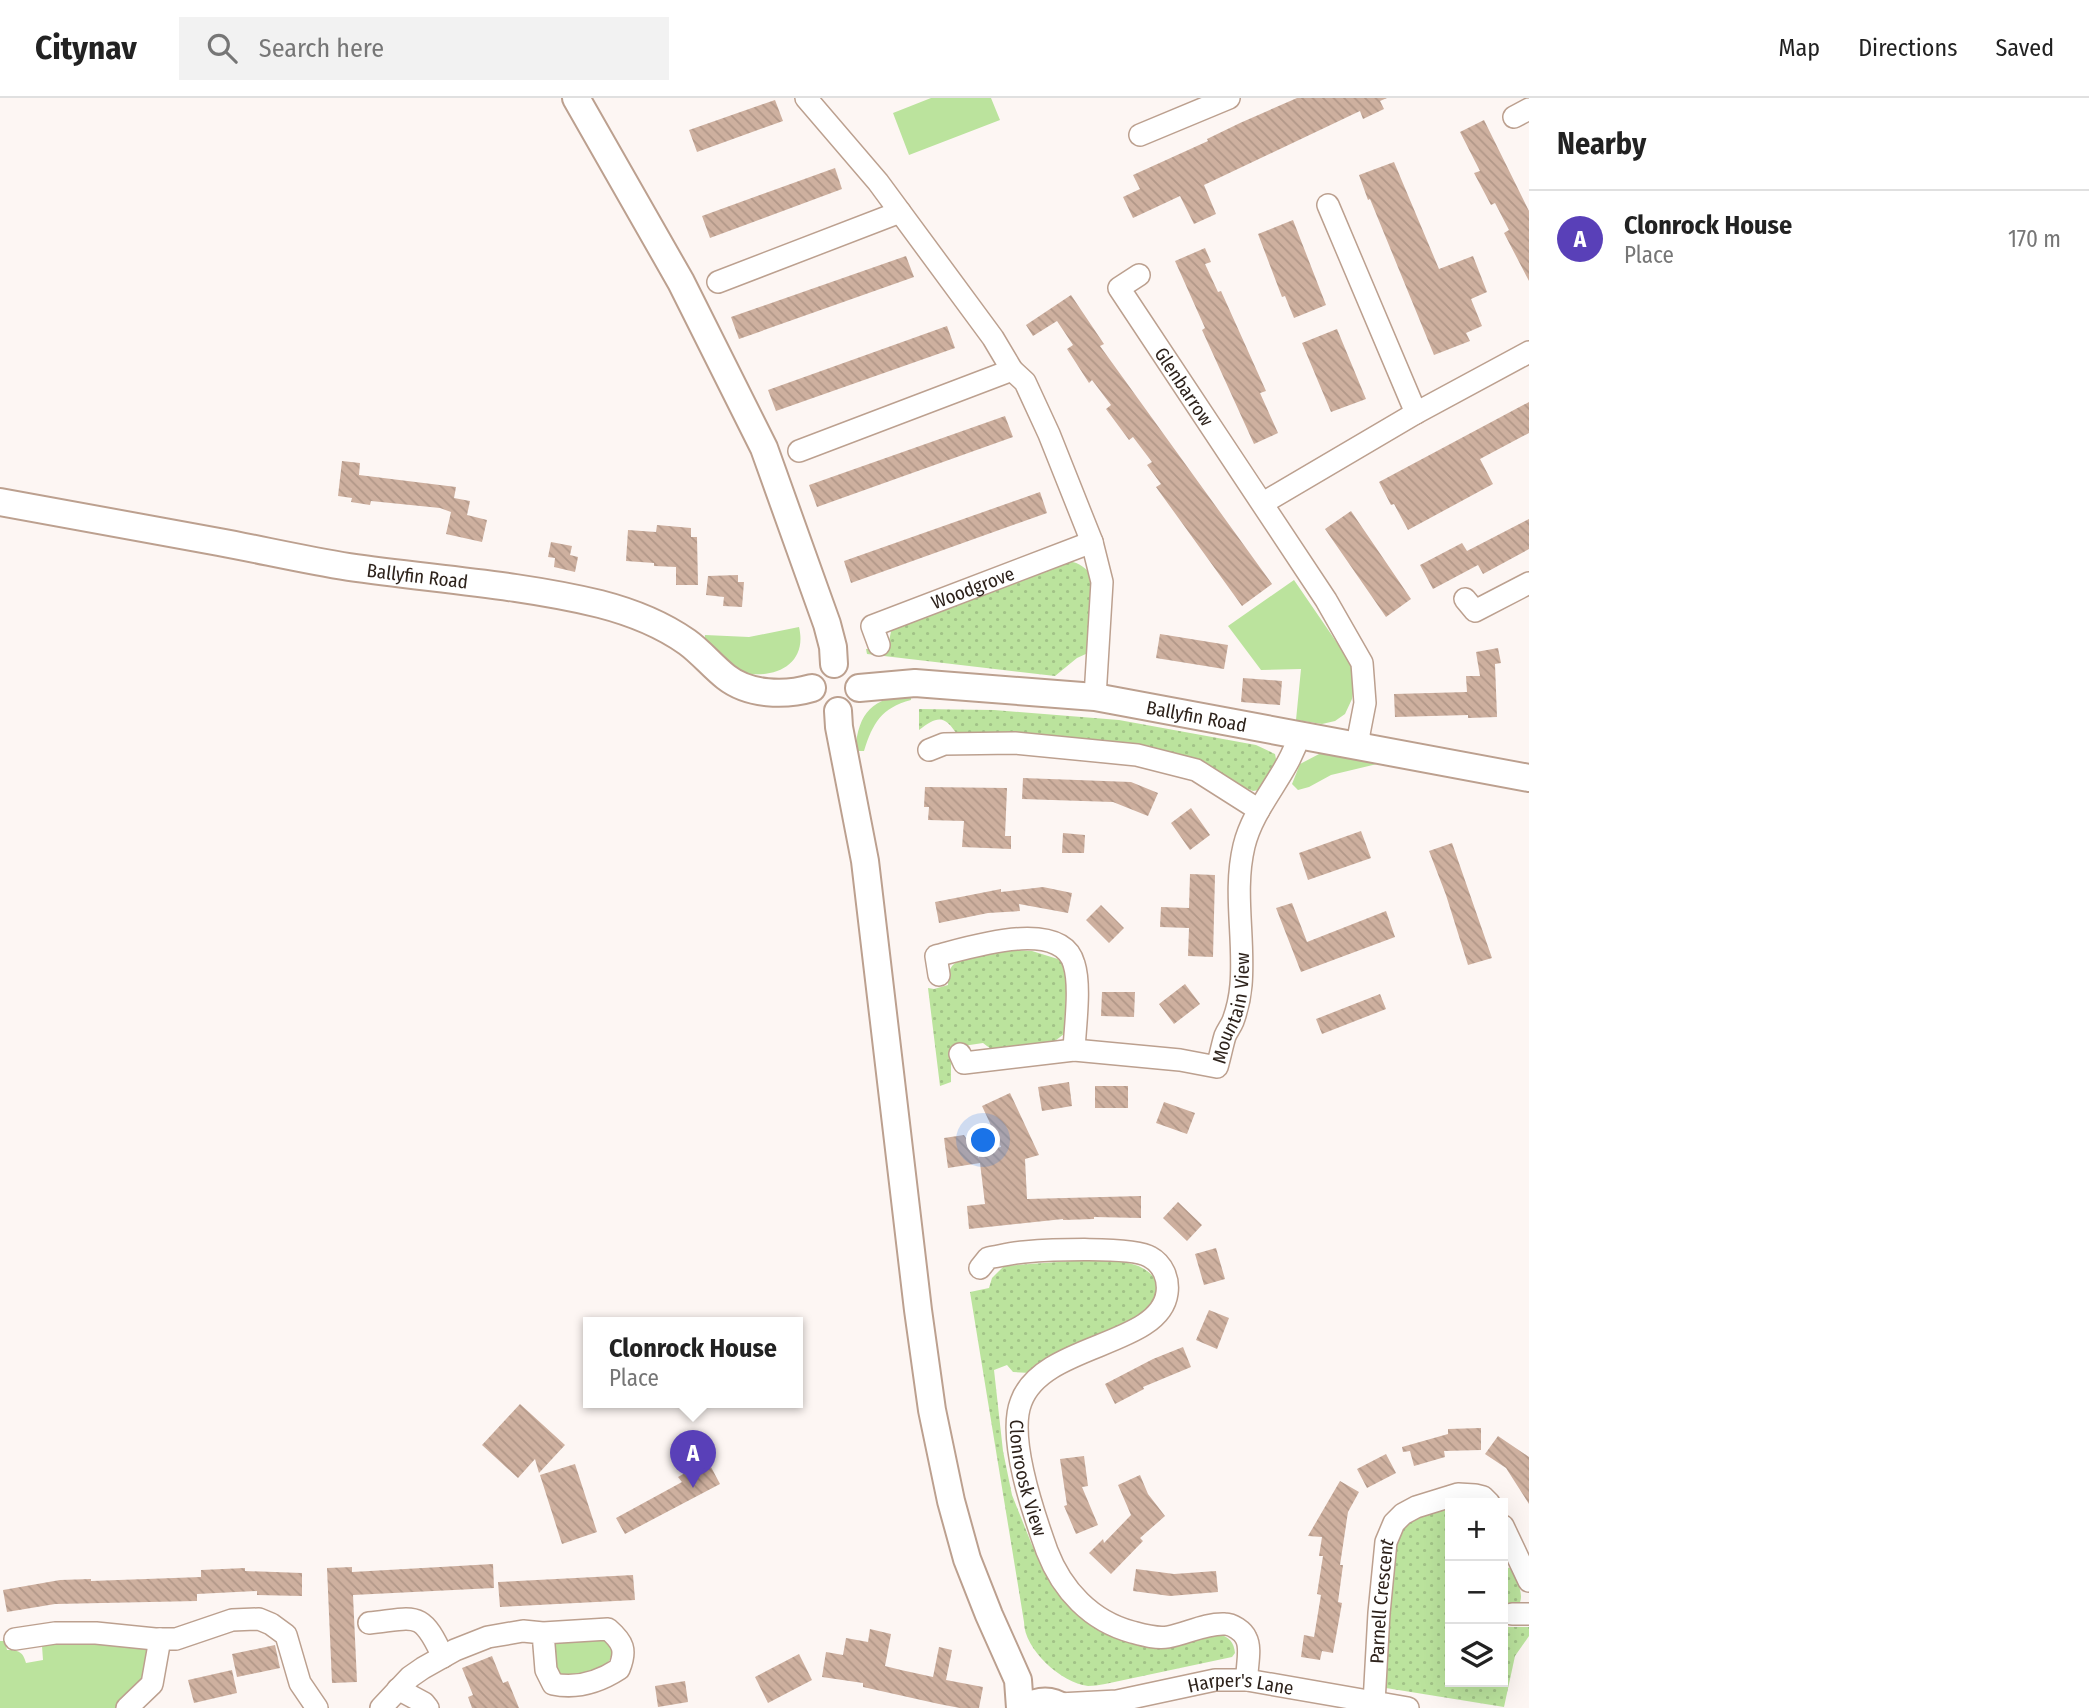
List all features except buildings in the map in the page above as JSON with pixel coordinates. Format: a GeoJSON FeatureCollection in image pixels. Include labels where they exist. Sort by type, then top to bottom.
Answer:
{"type":"FeatureCollection","features":[{"type":"Feature","properties":{"kind":"street"},"geometry":{"type":"LineString","coordinates":[[576,98],[681,282],[764,448],[827,624],[834,664]]}},
{"type":"Feature","properties":{"kind":"street"},"geometry":{"type":"LineString","coordinates":[[806,98],[878,182],[993,338],[1012,370],[1025,382],[1092,542],[1102,582],[1095,697]]}},
{"type":"Feature","properties":{"kind":"street"},"geometry":{"type":"LineString","coordinates":[[1140,135],[1229,98]]}},
{"type":"Feature","properties":{"kind":"street"},"geometry":{"type":"LineString","coordinates":[[1329,205],[1416,413]]}},
{"type":"Feature","properties":{"kind":"street"},"geometry":{"type":"LineString","coordinates":[[718,282],[900,212]]}},
{"type":"Feature","properties":{"kind":"street","name":"Glenbarrow"},"geometry":{"type":"LineString","coordinates":[[1139,275],[1119,288],[1326,600],[1362,663],[1365,703],[1359,734],[1361,746]]}},
{"type":"Feature","properties":{"kind":"street"},"geometry":{"type":"LineString","coordinates":[[1263,503],[1416,413],[1529,352]]}},
{"type":"Feature","properties":{"kind":"street"},"geometry":{"type":"LineString","coordinates":[[799,451],[1012,370]]}},
{"type":"Feature","properties":{"kind":"street","name":"Ballyfin Road"},"geometry":{"type":"LineString","coordinates":[[0,502],[347,567],[466,581],[598,604],[638,615],[662,626],[688,642],[726,677],[740,685],[776,692],[797,692],[812,688]]}},
{"type":"Feature","properties":{"kind":"street","name":"Woodgrove"},"geometry":{"type":"LineString","coordinates":[[879,645],[872,626],[1092,542]]}},
{"type":"Feature","properties":{"kind":"street"},"geometry":{"type":"LineString","coordinates":[[1465,599],[1475,611],[1529,583]]}},
{"type":"Feature","properties":{"kind":"street"},"geometry":{"type":"LineString","coordinates":[[834,664],[849,668],[858,680],[859,688],[855,701],[838,711],[825,709],[820,705],[812,688],[816,674],[834,664]]}},
{"type":"Feature","properties":{"kind":"street","name":"Ballyfin Road"},"geometry":{"type":"LineString","coordinates":[[859,688],[915,683],[1095,697],[1529,778]]}},
{"type":"Feature","properties":{"kind":"street"},"geometry":{"type":"LineString","coordinates":[[838,711],[865,861],[932,1410],[951,1501],[967,1559],[1018,1680],[1042,1706]]}},
{"type":"Feature","properties":{"kind":"street","name":"Mountain View"},"geometry":{"type":"LineString","coordinates":[[960,1054],[964,1063],[1074,1050],[1180,1060],[1217,1067],[1241,988],[1242,950],[1238,887],[1240,864],[1250,825],[1287,765],[1299,736]]}},
{"type":"Feature","properties":{"kind":"street"},"geometry":{"type":"LineString","coordinates":[[937,741],[1050,745],[1155,758],[1196,770],[1259,810]]}},
{"type":"Feature","properties":{"kind":"street"},"geometry":{"type":"LineString","coordinates":[[939,975],[936,956],[975,946],[1018,939],[1048,941],[1059,945],[1070,956],[1076,974],[1074,1050]]}},
{"type":"Feature","properties":{"kind":"street","name":"Clonroosk View"},"geometry":{"type":"LineString","coordinates":[[980,1268],[988,1258],[1025,1252],[1101,1250],[1144,1254],[1154,1259],[1165,1272],[1168,1289],[1166,1301],[1152,1318],[1129,1333],[1061,1362],[1040,1375],[1030,1386],[1021,1401],[1017,1418],[1017,1439],[1024,1473],[1049,1555],[1070,1591],[1090,1612],[1108,1624],[1154,1637],[1169,1637],[1226,1624],[1236,1628],[1246,1638],[1248,1646],[1247,1680]]}},
{"type":"Feature","properties":{"kind":"street","name":"Parnell Crescent"},"geometry":{"type":"LineString","coordinates":[[1445,1498],[1458,1494],[1484,1498]]}},
{"type":"Feature","properties":{"kind":"street","name":"Parnell Crescent"},"geometry":{"type":"LineString","coordinates":[[1374,1703],[1386,1542],[1394,1523],[1403,1514],[1445,1498]]}},
{"type":"Feature","properties":{"kind":"street"},"geometry":{"type":"LineString","coordinates":[[1508,1537],[1529,1581]]}},
{"type":"Feature","properties":{"kind":"street"},"geometry":{"type":"LineString","coordinates":[[15,1639],[55,1633],[176,1639],[232,1620],[259,1619],[286,1635],[300,1683],[317,1708]]}},
{"type":"Feature","properties":{"kind":"street"},"geometry":{"type":"LineString","coordinates":[[369,1623],[414,1619],[427,1626],[443,1657]]}},
{"type":"Feature","properties":{"kind":"street"},"geometry":{"type":"LineString","coordinates":[[381,1708],[404,1683],[443,1657],[488,1637],[523,1631],[543,1633]]}},
{"type":"Feature","properties":{"kind":"street"},"geometry":{"type":"LineString","coordinates":[[127,1708],[152,1684],[160,1639]]}},
{"type":"Feature","properties":{"kind":"street","name":"Harper's Lane"},"geometry":{"type":"LineString","coordinates":[[1042,1706],[1113,1705],[1205,1682],[1247,1680],[1408,1708]]}},
{"type":"Feature","properties":{"kind":"street"},"geometry":{"type":"LineString","coordinates":[[404,1683],[428,1708]]}},
{"type":"Feature","properties":{"kind":"green space"},"geometry":{"type":"Polygon","coordinates":[[[931,98],[991,98],[1000,120],[909,155],[893,113],[931,98]]]}},
{"type":"Feature","properties":{"kind":"green space"},"geometry":{"type":"Polygon","coordinates":[[[1069,561],[1082,566],[1093,576],[1088,653],[1077,658],[1055,676],[867,654],[866,649],[875,649],[889,641],[892,627],[1069,561]]]}},
{"type":"Feature","properties":{"kind":"green space"},"geometry":{"type":"Polygon","coordinates":[[[1294,580],[1355,669],[1352,699],[1345,714],[1335,721],[1322,724],[1296,720],[1301,669],[1261,670],[1228,626],[1294,580]]]}},
{"type":"Feature","properties":{"kind":"green space"},"geometry":{"type":"Polygon","coordinates":[[[799,627],[799,649],[795,658],[772,673],[750,674],[734,671],[704,647],[705,635],[749,637],[799,627]]]}},
{"type":"Feature","properties":{"kind":"green space"},"geometry":{"type":"Polygon","coordinates":[[[911,693],[911,700],[892,707],[880,718],[864,751],[855,751],[860,726],[870,709],[886,699],[911,693]]]}},
{"type":"Feature","properties":{"kind":"green space"},"geometry":{"type":"Polygon","coordinates":[[[919,709],[994,710],[1119,720],[1256,745],[1275,754],[1277,764],[1259,790],[1243,787],[1240,791],[1184,756],[1169,752],[1102,744],[958,736],[949,724],[941,720],[931,722],[919,730],[919,709]]]}},
{"type":"Feature","properties":{"kind":"green space"},"geometry":{"type":"Polygon","coordinates":[[[1321,753],[1364,759],[1377,764],[1331,775],[1298,790],[1292,784],[1300,764],[1321,753]]]}},
{"type":"Feature","properties":{"kind":"green space"},"geometry":{"type":"Polygon","coordinates":[[[1009,950],[1032,951],[1061,960],[1067,971],[1064,1034],[1051,1044],[995,1052],[983,1043],[963,1046],[954,1052],[951,1082],[940,1086],[928,988],[948,985],[951,968],[959,961],[1009,950]]]}},
{"type":"Feature","properties":{"kind":"green space"},"geometry":{"type":"Polygon","coordinates":[[[1072,1261],[1133,1264],[1144,1269],[1159,1286],[1148,1315],[1030,1373],[1013,1372],[1007,1365],[994,1370],[1003,1451],[1012,1495],[1032,1545],[1057,1590],[1106,1631],[1219,1634],[1232,1643],[1235,1653],[1232,1657],[1088,1686],[1056,1672],[1030,1643],[970,1292],[989,1288],[992,1278],[1004,1266],[1072,1261]]]}},
{"type":"Feature","properties":{"kind":"green space"},"geometry":{"type":"Polygon","coordinates":[[[1445,1507],[1445,1687],[1508,1687],[1508,1627],[1529,1627],[1529,1636],[1515,1656],[1504,1707],[1386,1688],[1383,1683],[1389,1548],[1408,1521],[1445,1507]]]}},
{"type":"Feature","properties":{"kind":"green space"},"geometry":{"type":"Polygon","coordinates":[[[1508,1568],[1519,1587],[1521,1597],[1518,1607],[1508,1608],[1508,1568]]]}},
{"type":"Feature","properties":{"kind":"green space"},"geometry":{"type":"Polygon","coordinates":[[[0,1641],[5,1641],[7,1650],[20,1652],[26,1663],[43,1660],[42,1646],[48,1642],[143,1645],[149,1653],[140,1689],[117,1708],[0,1708],[0,1641]]]}},
{"type":"Feature","properties":{"kind":"green space"},"geometry":{"type":"Polygon","coordinates":[[[552,1641],[608,1641],[613,1649],[603,1667],[571,1680],[554,1674],[552,1641]]]}},
{"type":"Feature","properties":{"kind":"place","name":"Clonrock House"},"geometry":{"type":"Point","coordinates":[693,1488]}}]}
